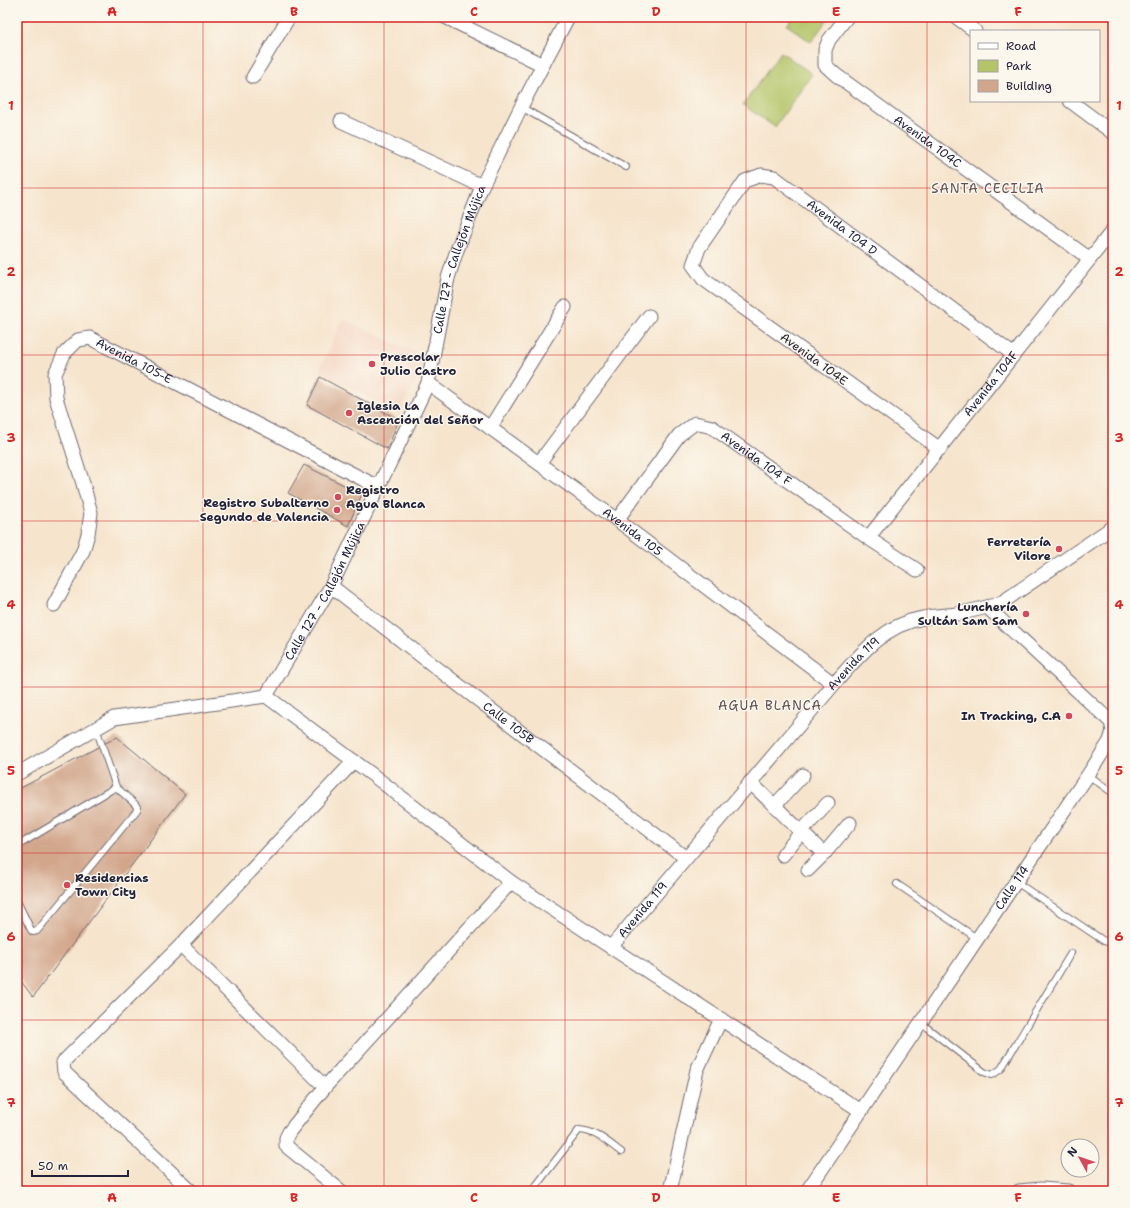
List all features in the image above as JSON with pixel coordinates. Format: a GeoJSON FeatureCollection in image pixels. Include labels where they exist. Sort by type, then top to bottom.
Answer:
{"type":"FeatureCollection","features":[{"type":"Feature","properties":{"kind":"street"},"geometry":{"type":"LineString","coordinates":[[253,77],[289,17]]}},
{"type":"Feature","properties":{"kind":"street"},"geometry":{"type":"LineString","coordinates":[[445,17],[543,65]]}},
{"type":"Feature","properties":{"kind":"street","name":"Calle 127 - Callejón Mújica"},"geometry":{"type":"LineString","coordinates":[[266,696],[331,586],[428,383],[448,278],[457,250],[482,186],[568,17]]}},
{"type":"Feature","properties":{"kind":"street","name":"Avenida 104C"},"geometry":{"type":"LineString","coordinates":[[847,17],[829,40],[825,50],[825,65],[836,75],[1090,259]]}},
{"type":"Feature","properties":{"kind":"street"},"geometry":{"type":"LineString","coordinates":[[956,17],[974,30]]}},
{"type":"Feature","properties":{"kind":"street"},"geometry":{"type":"LineString","coordinates":[[1071,102],[1113,133]]}},
{"type":"Feature","properties":{"kind":"street"},"geometry":{"type":"LineString","coordinates":[[341,121],[482,186]]}},
{"type":"Feature","properties":{"kind":"street","name":"Avenida 104 D"},"geometry":{"type":"LineString","coordinates":[[693,265],[699,248],[745,181],[761,175],[774,177],[1014,355]]}},
{"type":"Feature","properties":{"kind":"street","name":"Avenida 104F"},"geometry":{"type":"LineString","coordinates":[[868,538],[1113,230]]}},
{"type":"Feature","properties":{"kind":"street","name":"Avenida 104E"},"geometry":{"type":"LineString","coordinates":[[693,265],[703,279],[940,449]]}},
{"type":"Feature","properties":{"kind":"street"},"geometry":{"type":"LineString","coordinates":[[490,428],[565,307]]}},
{"type":"Feature","properties":{"kind":"street"},"geometry":{"type":"LineString","coordinates":[[539,463],[649,316]]}},
{"type":"Feature","properties":{"kind":"street","name":"Avenida 105-E"},"geometry":{"type":"LineString","coordinates":[[54,605],[83,551],[88,534],[91,513],[56,398],[55,374],[64,354],[78,340],[90,338],[378,487]]}},
{"type":"Feature","properties":{"kind":"street","name":"Avenida 105"},"geometry":{"type":"LineString","coordinates":[[428,383],[617,520],[834,684]]}},
{"type":"Feature","properties":{"kind":"street","name":"Avenida 104 F"},"geometry":{"type":"LineString","coordinates":[[617,520],[679,435],[695,423],[712,427],[868,538],[917,570]]}},
{"type":"Feature","properties":{"kind":"street","name":"Avenida 119"},"geometry":{"type":"LineString","coordinates":[[611,947],[834,684],[864,651],[886,632],[922,618],[956,614],[1001,603],[1113,527]]}},
{"type":"Feature","properties":{"kind":"street","name":"Calle 105B"},"geometry":{"type":"LineString","coordinates":[[331,586],[686,858]]}},
{"type":"Feature","properties":{"kind":"street","name":"Calle 114"},"geometry":{"type":"LineString","coordinates":[[808,1191],[1110,741],[1113,731],[1111,722],[987,607]]}},
{"type":"Feature","properties":{"kind":"street"},"geometry":{"type":"LineString","coordinates":[[17,774],[114,718],[266,696],[354,761],[511,882],[861,1111]]}},
{"type":"Feature","properties":{"kind":"street"},"geometry":{"type":"LineString","coordinates":[[191,1191],[64,1072],[63,1062],[181,945],[354,761]]}},
{"type":"Feature","properties":{"kind":"street"},"geometry":{"type":"LineString","coordinates":[[775,805],[803,775]]}},
{"type":"Feature","properties":{"kind":"street"},"geometry":{"type":"LineString","coordinates":[[750,782],[824,854]]}},
{"type":"Feature","properties":{"kind":"street"},"geometry":{"type":"LineString","coordinates":[[783,855],[828,802]]}},
{"type":"Feature","properties":{"kind":"street"},"geometry":{"type":"LineString","coordinates":[[808,870],[824,854],[850,823]]}},
{"type":"Feature","properties":{"kind":"street"},"geometry":{"type":"LineString","coordinates":[[341,1191],[286,1146],[286,1138],[289,1132],[325,1087],[511,882]]}},
{"type":"Feature","properties":{"kind":"street"},"geometry":{"type":"LineString","coordinates":[[181,945],[325,1087]]}},
{"type":"Feature","properties":{"kind":"street"},"geometry":{"type":"LineString","coordinates":[[670,1191],[697,1070],[721,1019]]}},
{"type":"Feature","properties":{"kind":"street"},"geometry":{"type":"LineString","coordinates":[[1019,1191],[1041,1189],[1060,1191]]}},
{"type":"Feature","properties":{"kind":"lane"},"geometry":{"type":"LineString","coordinates":[[521,107],[626,167]]}},
{"type":"Feature","properties":{"kind":"lane"},"geometry":{"type":"LineString","coordinates":[[17,901],[31,930],[33,932],[37,931],[137,810],[136,804],[116,787],[96,728]]}},
{"type":"Feature","properties":{"kind":"lane"},"geometry":{"type":"LineString","coordinates":[[1088,775],[1113,793]]}},
{"type":"Feature","properties":{"kind":"lane"},"geometry":{"type":"LineString","coordinates":[[17,846],[116,787]]}},
{"type":"Feature","properties":{"kind":"lane"},"geometry":{"type":"LineString","coordinates":[[1016,882],[1104,941],[1108,942],[1113,938]]}},
{"type":"Feature","properties":{"kind":"lane"},"geometry":{"type":"LineString","coordinates":[[897,884],[978,939]]}},
{"type":"Feature","properties":{"kind":"lane"},"geometry":{"type":"LineString","coordinates":[[921,1023],[984,1072],[992,1075],[1000,1069],[1071,954]]}},
{"type":"Feature","properties":{"kind":"lane"},"geometry":{"type":"LineString","coordinates":[[532,1191],[579,1130],[586,1130],[596,1134],[621,1152]]}},
{"type":"Feature","properties":{"kind":"shaded area","name":"Prescolar Julio Castro"},"geometry":{"type":"Polygon","coordinates":[[[343,319],[426,357],[400,414],[319,371],[343,319]]]}},
{"type":"Feature","properties":{"kind":"green space"},"geometry":{"type":"Polygon","coordinates":[[[793,17],[829,17],[811,42],[787,25],[793,17]]]}},
{"type":"Feature","properties":{"kind":"green space"},"geometry":{"type":"Polygon","coordinates":[[[781,52],[812,74],[775,127],[743,105],[781,52]]]}},
{"type":"Feature","properties":{"kind":"building"},"geometry":{"type":"Polygon","coordinates":[[[320,377],[399,420],[387,449],[307,405],[320,377]]]}},
{"type":"Feature","properties":{"kind":"building","name":"Registro Subalterno Segundo de Valencia"},"geometry":{"type":"Polygon","coordinates":[[[304,465],[362,494],[348,526],[288,493],[304,465]]]}},
{"type":"Feature","properties":{"kind":"building","name":"Residencias Town City"},"geometry":{"type":"Polygon","coordinates":[[[117,737],[185,794],[33,997],[17,976],[17,790],[117,737]]]}},
{"type":"Feature","properties":{"kind":"place","name":"Prescolar Julio Castro"},"geometry":{"type":"Point","coordinates":[372,364]}},
{"type":"Feature","properties":{"kind":"place","name":"Iglesia La Ascención del Señor"},"geometry":{"type":"Point","coordinates":[349,413]}},
{"type":"Feature","properties":{"kind":"place","name":"Registro Agua Blanca"},"geometry":{"type":"Point","coordinates":[338,497]}},
{"type":"Feature","properties":{"kind":"place","name":"Registro Subalterno Segundo de Valencia"},"geometry":{"type":"Point","coordinates":[337,510]}},
{"type":"Feature","properties":{"kind":"place","name":"Ferretería Vilore"},"geometry":{"type":"Point","coordinates":[1059,549]}},
{"type":"Feature","properties":{"kind":"place","name":"Lunchería Sultán Sam Sam"},"geometry":{"type":"Point","coordinates":[1026,614]}},
{"type":"Feature","properties":{"kind":"place","name":"In Tracking, C.A"},"geometry":{"type":"Point","coordinates":[1069,716]}},
{"type":"Feature","properties":{"kind":"place","name":"Residencias Town City"},"geometry":{"type":"Point","coordinates":[67,885]}},
{"type":"Feature","properties":{"kind":"district","name":"SANTA CECILIA"},"geometry":{"type":"Point","coordinates":[988,188]}},
{"type":"Feature","properties":{"kind":"district","name":"AGUA BLANCA"},"geometry":{"type":"Point","coordinates":[770,705]}}]}
